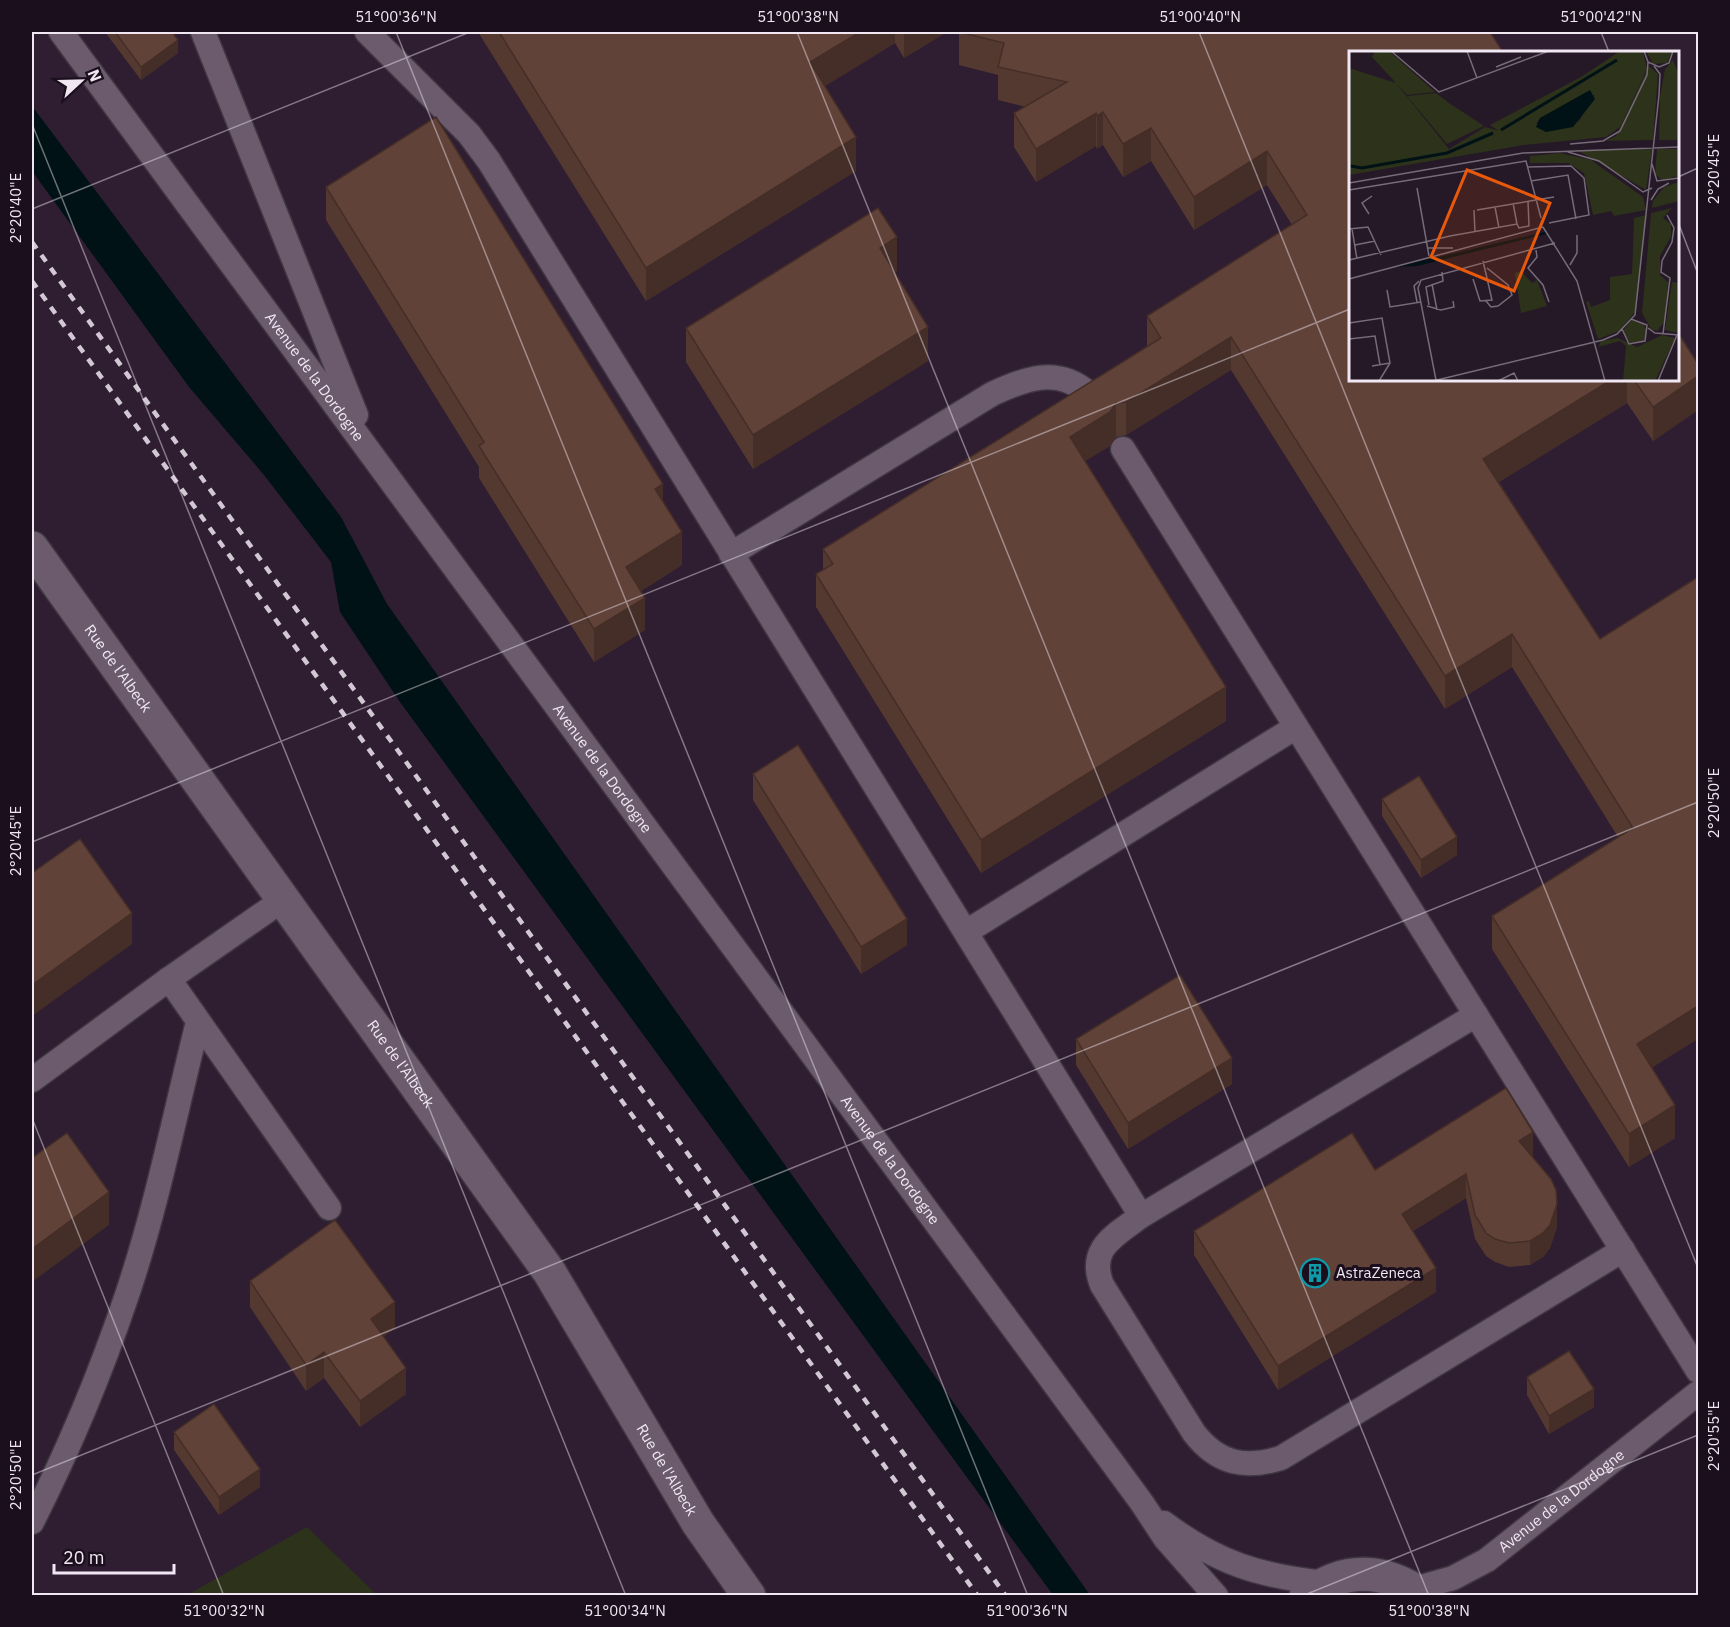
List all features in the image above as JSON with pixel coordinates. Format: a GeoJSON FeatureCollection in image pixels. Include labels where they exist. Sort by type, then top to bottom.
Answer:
{"type":"FeatureCollection","features":[{"type":"Feature","properties":{"kind":"street","name":"Rue de l'Albeck"},"geometry":{"type":"LineString","coordinates":[[32,548],[550,1273],[698,1522],[749,1596]]}},
{"type":"Feature","properties":{"kind":"street"},"geometry":{"type":"LineString","coordinates":[[1316,1589],[1347,1575],[1370,1574],[1393,1578],[1418,1592]]}},
{"type":"Feature","properties":{"kind":"lane","name":"Avenue de la Dordogne"},"geometry":{"type":"LineString","coordinates":[[62,32],[1142,1503],[1165,1538],[1216,1596]]}},
{"type":"Feature","properties":{"kind":"lane"},"geometry":{"type":"LineString","coordinates":[[203,32],[369,448]]}},
{"type":"Feature","properties":{"kind":"lane"},"geometry":{"type":"LineString","coordinates":[[367,32],[469,134],[489,161],[1141,1215]]}},
{"type":"Feature","properties":{"kind":"lane"},"geometry":{"type":"LineString","coordinates":[[731,554],[992,394],[1019,381],[1060,379],[1080,386],[1088,393]]}},
{"type":"Feature","properties":{"kind":"lane"},"geometry":{"type":"LineString","coordinates":[[1124,449],[1698,1371]]}},
{"type":"Feature","properties":{"kind":"lane"},"geometry":{"type":"LineString","coordinates":[[966,932],[1296,727]]}},
{"type":"Feature","properties":{"kind":"lane"},"geometry":{"type":"LineString","coordinates":[[32,1080],[169,979],[284,899]]}},
{"type":"Feature","properties":{"kind":"lane"},"geometry":{"type":"LineString","coordinates":[[169,979],[329,1208]]}},
{"type":"Feature","properties":{"kind":"lane"},"geometry":{"type":"LineString","coordinates":[[1476,1015],[1141,1215],[1102,1249],[1098,1257],[1097,1268],[1102,1285],[1202,1443],[1225,1459],[1246,1464],[1270,1461],[1293,1452],[1623,1250]]}},
{"type":"Feature","properties":{"kind":"lane"},"geometry":{"type":"LineString","coordinates":[[32,1522],[86,1402],[128,1293],[198,1022]]}},
{"type":"Feature","properties":{"kind":"lane","name":"Avenue de la Dordogne"},"geometry":{"type":"LineString","coordinates":[[1418,1592],[1453,1578],[1487,1560],[1698,1393]]}},
{"type":"Feature","properties":{"kind":"lane","name":"Avenue de la Dordogne"},"geometry":{"type":"LineString","coordinates":[[1142,1503],[1176,1532],[1215,1556],[1262,1574],[1316,1589]]}},
{"type":"Feature","properties":{"kind":"shaded area"},"geometry":{"type":"Polygon","coordinates":[[[32,32],[1695,32],[1698,37],[1698,1595],[32,1596],[32,32]]]}},
{"type":"Feature","properties":{"kind":"shaded area"},"geometry":{"type":"Polygon","coordinates":[[[32,106],[341,517],[387,604],[1090,1595],[1053,1595],[400,702],[340,612],[331,562],[264,475],[189,387],[32,171],[32,106]]]}},
{"type":"Feature","properties":{"kind":"green space"},"geometry":{"type":"Polygon","coordinates":[[[307,1527],[377,1595],[187,1595],[307,1527]]]}},
{"type":"Feature","properties":{"kind":"building"},"geometry":{"type":"Polygon","coordinates":[[[115,32],[172,32],[178,40],[141,67],[115,32]]]}},
{"type":"Feature","properties":{"kind":"building"},"geometry":{"type":"Polygon","coordinates":[[[499,32],[860,32],[810,62],[856,137],[646,268],[499,32]]]}},
{"type":"Feature","properties":{"kind":"building"},"geometry":{"type":"Polygon","coordinates":[[[959,32],[1490,32],[1502,51],[1349,51],[1349,381],[1609,381],[1483,459],[1600,639],[1698,577],[1698,1006],[1637,1044],[1675,1105],[1629,1134],[1492,916],[1633,828],[1512,634],[1445,676],[1231,337],[1126,402],[1116,403],[1110,412],[1070,437],[1226,687],[981,840],[816,574],[833,564],[823,549],[1161,338],[1147,316],[1307,215],[1267,151],[1194,197],[1151,128],[1123,144],[1103,112],[1097,116],[1096,113],[1036,149],[1014,113],[1067,82],[998,67],[1004,43],[959,32]]]}},
{"type":"Feature","properties":{"kind":"building"},"geometry":{"type":"Polygon","coordinates":[[[436,117],[663,484],[655,489],[682,532],[626,567],[645,598],[594,629],[479,446],[484,442],[326,187],[436,117]]]}},
{"type":"Feature","properties":{"kind":"building"},"geometry":{"type":"Polygon","coordinates":[[[878,208],[897,237],[880,248],[928,327],[753,435],[686,328],[878,208]]]}},
{"type":"Feature","properties":{"kind":"building"},"geometry":{"type":"Polygon","coordinates":[[[1679,334],[1698,364],[1698,376],[1653,407],[1635,381],[1679,381],[1679,334]]]}},
{"type":"Feature","properties":{"kind":"building"},"geometry":{"type":"Polygon","coordinates":[[[798,745],[907,919],[861,947],[753,774],[798,745]]]}},
{"type":"Feature","properties":{"kind":"building"},"geometry":{"type":"Polygon","coordinates":[[[1419,776],[1457,837],[1421,860],[1382,799],[1419,776]]]}},
{"type":"Feature","properties":{"kind":"building"},"geometry":{"type":"Polygon","coordinates":[[[80,839],[132,913],[32,985],[32,873],[80,839]]]}},
{"type":"Feature","properties":{"kind":"building"},"geometry":{"type":"Polygon","coordinates":[[[1180,975],[1232,1058],[1128,1123],[1076,1039],[1180,975]]]}},
{"type":"Feature","properties":{"kind":"building"},"geometry":{"type":"Polygon","coordinates":[[[1506,1088],[1533,1132],[1519,1141],[1551,1179],[1556,1190],[1557,1204],[1550,1225],[1543,1233],[1530,1241],[1509,1243],[1495,1239],[1486,1233],[1475,1215],[1466,1174],[1402,1214],[1436,1268],[1278,1366],[1194,1231],[1352,1133],[1375,1170],[1506,1088]]]}},
{"type":"Feature","properties":{"kind":"building"},"geometry":{"type":"Polygon","coordinates":[[[67,1133],[109,1192],[32,1249],[32,1158],[67,1133]]]}},
{"type":"Feature","properties":{"kind":"building"},"geometry":{"type":"Polygon","coordinates":[[[335,1220],[395,1302],[371,1319],[406,1368],[360,1401],[324,1352],[306,1365],[250,1281],[335,1220]]]}},
{"type":"Feature","properties":{"kind":"building"},"geometry":{"type":"Polygon","coordinates":[[[1569,1351],[1594,1389],[1549,1416],[1527,1377],[1569,1351]]]}},
{"type":"Feature","properties":{"kind":"building"},"geometry":{"type":"Polygon","coordinates":[[[214,1404],[260,1469],[219,1497],[174,1432],[214,1404]]]}},
{"type":"Feature","properties":{"kind":"railway"},"geometry":{"type":"LineString","coordinates":[[32,242],[1006,1596]]}},
{"type":"Feature","properties":{"kind":"railway"},"geometry":{"type":"LineString","coordinates":[[32,281],[978,1596]]}},
{"type":"Feature","properties":{"kind":"place","name":"AstraZeneca"},"geometry":{"type":"Point","coordinates":[1315,1273]}}]}
